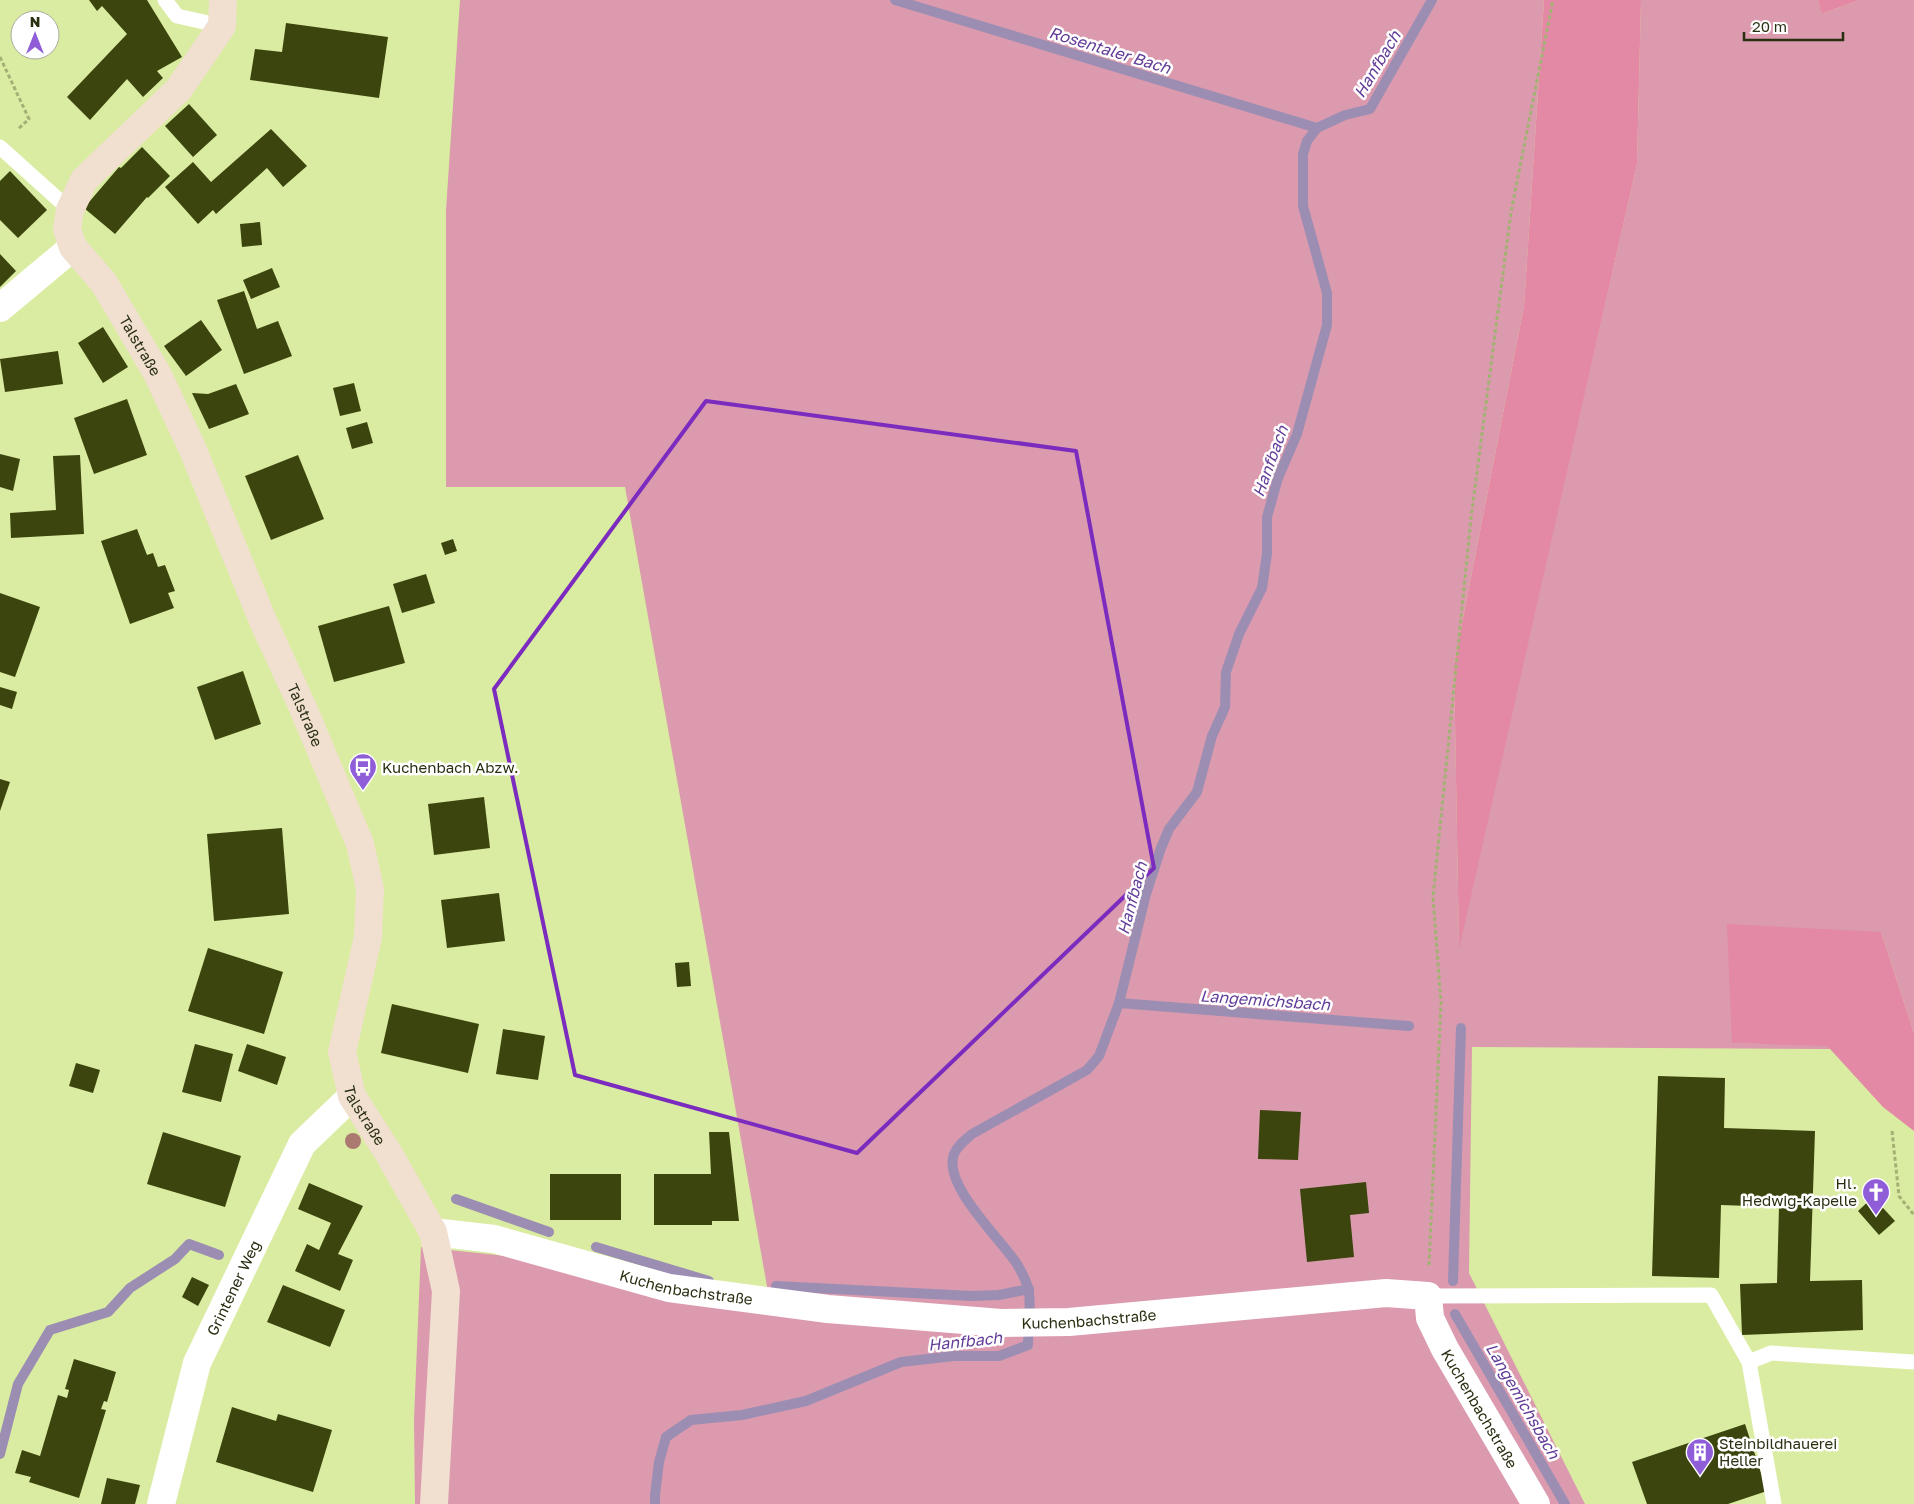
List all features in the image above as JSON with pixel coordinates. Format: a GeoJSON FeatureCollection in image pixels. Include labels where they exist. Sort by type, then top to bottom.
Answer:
{"type":"FeatureCollection","features":[{"type":"Feature","properties":{"kind":"main road","name":"Talstraße"},"geometry":{"type":"LineString","coordinates":[[223,13],[179,89],[84,180],[70,210],[67,229],[73,248],[104,283],[158,375],[193,450],[263,620],[303,708],[360,844],[370,888],[368,937],[342,1052],[352,1096],[389,1154],[433,1232],[446,1291],[434,1504]]}},
{"type":"Feature","properties":{"kind":"street"},"geometry":{"type":"LineString","coordinates":[[0,308],[73,248]]}},
{"type":"Feature","properties":{"kind":"street","name":"Grintener Weg"},"geometry":{"type":"LineString","coordinates":[[162,1504],[197,1363],[302,1144],[352,1096]]}},
{"type":"Feature","properties":{"kind":"street","name":"Kuchenbachstraße"},"geometry":{"type":"LineString","coordinates":[[433,1232],[494,1240],[669,1288],[828,1309],[1001,1323],[1069,1322],[1386,1292],[1428,1296],[1430,1318],[1445,1349],[1536,1504]]}},
{"type":"Feature","properties":{"kind":"lane"},"geometry":{"type":"LineString","coordinates":[[165,0],[177,16],[223,13]]}},
{"type":"Feature","properties":{"kind":"lane"},"geometry":{"type":"LineString","coordinates":[[0,147],[70,210]]}},
{"type":"Feature","properties":{"kind":"lane"},"geometry":{"type":"LineString","coordinates":[[1428,1296],[1711,1295],[1749,1362],[1774,1504]]}},
{"type":"Feature","properties":{"kind":"lane"},"geometry":{"type":"LineString","coordinates":[[1749,1362],[1771,1353],[1914,1362]]}},
{"type":"Feature","properties":{"kind":"path"},"geometry":{"type":"LineString","coordinates":[[1428,1296],[1441,1004],[1433,897],[1471,518],[1510,222],[1553,0]]}},
{"type":"Feature","properties":{"kind":"path"},"geometry":{"type":"LineString","coordinates":[[0,58],[29,119],[14,131]]}},
{"type":"Feature","properties":{"kind":"path"},"geometry":{"type":"LineString","coordinates":[[1892,1131],[1898,1196],[1914,1215]]}},
{"type":"Feature","properties":{"kind":"highlighted area"},"geometry":{"type":"Polygon","coordinates":[[[706,401],[1076,451],[1154,868],[857,1153],[575,1075],[494,689],[706,401]]]}},
{"type":"Feature","properties":{"kind":"shaded area"},"geometry":{"type":"Polygon","coordinates":[[[460,0],[1544,0],[1524,306],[1454,664],[1459,946],[1637,164],[1641,0],[1818,0],[1821,14],[1860,0],[1914,0],[1914,1033],[1881,932],[1732,1043],[1828,1045],[1883,1107],[1830,1049],[1472,1047],[1469,1273],[1585,1504],[415,1504],[414,1420],[421,1247],[497,1255],[768,1292],[625,487],[446,487],[446,210],[460,0]]]}},
{"type":"Feature","properties":{"kind":"shaded area"},"geometry":{"type":"Polygon","coordinates":[[[1544,0],[1641,0],[1637,164],[1459,949],[1454,664],[1524,306],[1544,0]]]}},
{"type":"Feature","properties":{"kind":"shaded area"},"geometry":{"type":"Polygon","coordinates":[[[1818,0],[1860,0],[1821,14],[1818,0]]]}},
{"type":"Feature","properties":{"kind":"shaded area"},"geometry":{"type":"Polygon","coordinates":[[[1727,924],[1881,932],[1914,1033],[1914,1131],[1883,1107],[1828,1046],[1732,1043],[1727,924]]]}},
{"type":"Feature","properties":{"kind":"building"},"geometry":{"type":"Polygon","coordinates":[[[89,0],[147,0],[182,57],[157,71],[163,78],[143,97],[127,79],[90,120],[67,97],[127,34],[102,6],[97,11],[89,0]]]}},
{"type":"Feature","properties":{"kind":"building"},"geometry":{"type":"Polygon","coordinates":[[[286,23],[388,37],[379,98],[250,80],[255,49],[282,52],[286,23]]]}},
{"type":"Feature","properties":{"kind":"building"},"geometry":{"type":"Polygon","coordinates":[[[189,104],[217,135],[193,157],[165,126],[189,104]]]}},
{"type":"Feature","properties":{"kind":"building"},"geometry":{"type":"Polygon","coordinates":[[[271,129],[307,166],[283,187],[267,168],[216,214],[213,210],[198,224],[165,187],[193,162],[211,182],[271,129]]]}},
{"type":"Feature","properties":{"kind":"building"},"geometry":{"type":"Polygon","coordinates":[[[142,147],[170,176],[147,197],[115,234],[84,208],[119,167],[121,168],[142,147]]]}},
{"type":"Feature","properties":{"kind":"building"},"geometry":{"type":"Polygon","coordinates":[[[10,171],[47,210],[18,238],[0,220],[0,181],[10,171]]]}},
{"type":"Feature","properties":{"kind":"building"},"geometry":{"type":"Polygon","coordinates":[[[260,222],[262,245],[242,247],[240,224],[260,222]]]}},
{"type":"Feature","properties":{"kind":"building"},"geometry":{"type":"Polygon","coordinates":[[[0,254],[16,271],[0,287],[0,254]]]}},
{"type":"Feature","properties":{"kind":"building"},"geometry":{"type":"Polygon","coordinates":[[[272,268],[280,287],[251,299],[243,280],[272,268]]]}},
{"type":"Feature","properties":{"kind":"building"},"geometry":{"type":"Polygon","coordinates":[[[244,291],[257,329],[278,321],[292,356],[244,374],[217,300],[244,291]]]}},
{"type":"Feature","properties":{"kind":"building"},"geometry":{"type":"Polygon","coordinates":[[[201,320],[222,350],[186,376],[164,346],[201,320]]]}},
{"type":"Feature","properties":{"kind":"building"},"geometry":{"type":"Polygon","coordinates":[[[103,327],[128,367],[103,383],[78,343],[103,327]]]}},
{"type":"Feature","properties":{"kind":"building"},"geometry":{"type":"Polygon","coordinates":[[[58,351],[63,384],[5,392],[0,359],[58,351]]]}},
{"type":"Feature","properties":{"kind":"building"},"geometry":{"type":"Polygon","coordinates":[[[354,383],[361,411],[340,416],[333,388],[354,383]]]}},
{"type":"Feature","properties":{"kind":"building"},"geometry":{"type":"Polygon","coordinates":[[[236,384],[249,414],[209,429],[192,393],[208,394],[236,384]]]}},
{"type":"Feature","properties":{"kind":"building"},"geometry":{"type":"Polygon","coordinates":[[[127,399],[147,455],[94,474],[74,418],[127,399]]]}},
{"type":"Feature","properties":{"kind":"building"},"geometry":{"type":"Polygon","coordinates":[[[367,422],[373,443],[352,449],[346,428],[367,422]]]}},
{"type":"Feature","properties":{"kind":"building"},"geometry":{"type":"Polygon","coordinates":[[[0,454],[20,459],[13,491],[0,487],[0,454]]]}},
{"type":"Feature","properties":{"kind":"building"},"geometry":{"type":"Polygon","coordinates":[[[80,455],[84,534],[11,538],[10,513],[56,510],[53,456],[80,455]]]}},
{"type":"Feature","properties":{"kind":"building"},"geometry":{"type":"Polygon","coordinates":[[[298,455],[324,519],[271,540],[245,476],[298,455]]]}},
{"type":"Feature","properties":{"kind":"building"},"geometry":{"type":"Polygon","coordinates":[[[137,529],[147,555],[153,553],[158,567],[165,565],[175,591],[168,593],[174,608],[130,624],[101,541],[137,529]]]}},
{"type":"Feature","properties":{"kind":"building"},"geometry":{"type":"Polygon","coordinates":[[[453,539],[457,551],[445,555],[441,543],[453,539]]]}},
{"type":"Feature","properties":{"kind":"building"},"geometry":{"type":"Polygon","coordinates":[[[426,574],[435,603],[402,613],[393,584],[426,574]]]}},
{"type":"Feature","properties":{"kind":"building"},"geometry":{"type":"Polygon","coordinates":[[[0,593],[40,607],[15,677],[0,672],[0,593]]]}},
{"type":"Feature","properties":{"kind":"building"},"geometry":{"type":"Polygon","coordinates":[[[389,606],[405,663],[334,682],[318,626],[389,606]]]}},
{"type":"Feature","properties":{"kind":"building"},"geometry":{"type":"Polygon","coordinates":[[[243,671],[261,724],[215,740],[197,687],[243,671]]]}},
{"type":"Feature","properties":{"kind":"building"},"geometry":{"type":"Polygon","coordinates":[[[0,687],[17,692],[12,709],[0,705],[0,687]]]}},
{"type":"Feature","properties":{"kind":"building"},"geometry":{"type":"Polygon","coordinates":[[[0,779],[10,782],[0,811],[0,779]]]}},
{"type":"Feature","properties":{"kind":"building"},"geometry":{"type":"Polygon","coordinates":[[[484,797],[490,848],[434,855],[428,804],[484,797]]]}},
{"type":"Feature","properties":{"kind":"building"},"geometry":{"type":"Polygon","coordinates":[[[282,828],[289,914],[214,921],[207,834],[282,828]]]}},
{"type":"Feature","properties":{"kind":"building"},"geometry":{"type":"Polygon","coordinates":[[[499,893],[505,941],[447,948],[441,900],[499,893]]]}},
{"type":"Feature","properties":{"kind":"building"},"geometry":{"type":"Polygon","coordinates":[[[208,948],[283,972],[264,1034],[188,1011],[208,948]]]}},
{"type":"Feature","properties":{"kind":"building"},"geometry":{"type":"Polygon","coordinates":[[[689,962],[691,986],[677,987],[675,963],[689,962]]]}},
{"type":"Feature","properties":{"kind":"building"},"geometry":{"type":"Polygon","coordinates":[[[392,1004],[479,1024],[468,1073],[381,1053],[392,1004]]]}},
{"type":"Feature","properties":{"kind":"building"},"geometry":{"type":"Polygon","coordinates":[[[503,1029],[545,1036],[538,1080],[496,1074],[503,1029]]]}},
{"type":"Feature","properties":{"kind":"building"},"geometry":{"type":"Polygon","coordinates":[[[195,1044],[233,1054],[221,1102],[182,1092],[195,1044]]]}},
{"type":"Feature","properties":{"kind":"building"},"geometry":{"type":"Polygon","coordinates":[[[247,1044],[286,1057],[277,1085],[238,1071],[247,1044]]]}},
{"type":"Feature","properties":{"kind":"building"},"geometry":{"type":"Polygon","coordinates":[[[76,1063],[100,1070],[93,1093],[69,1086],[76,1063]]]}},
{"type":"Feature","properties":{"kind":"building"},"geometry":{"type":"Polygon","coordinates":[[[1658,1076],[1725,1078],[1724,1128],[1815,1131],[1810,1281],[1862,1280],[1863,1330],[1742,1335],[1740,1284],[1777,1283],[1779,1207],[1721,1205],[1719,1278],[1652,1276],[1658,1076]]]}},
{"type":"Feature","properties":{"kind":"building"},"geometry":{"type":"Polygon","coordinates":[[[1260,1110],[1301,1112],[1298,1160],[1258,1159],[1260,1110]]]}},
{"type":"Feature","properties":{"kind":"building"},"geometry":{"type":"Polygon","coordinates":[[[163,1132],[241,1156],[225,1207],[147,1184],[163,1132]]]}},
{"type":"Feature","properties":{"kind":"building"},"geometry":{"type":"Polygon","coordinates":[[[709,1132],[729,1132],[739,1221],[712,1221],[712,1225],[654,1225],[654,1174],[711,1174],[709,1132]]]}},
{"type":"Feature","properties":{"kind":"building"},"geometry":{"type":"Polygon","coordinates":[[[550,1174],[621,1174],[621,1220],[550,1220],[550,1174]]]}},
{"type":"Feature","properties":{"kind":"building"},"geometry":{"type":"Polygon","coordinates":[[[1366,1182],[1369,1213],[1350,1215],[1354,1257],[1307,1262],[1300,1189],[1366,1182]]]}},
{"type":"Feature","properties":{"kind":"building"},"geometry":{"type":"Polygon","coordinates":[[[309,1183],[363,1206],[338,1254],[353,1260],[340,1291],[295,1271],[307,1244],[319,1250],[331,1223],[298,1209],[309,1183]]]}},
{"type":"Feature","properties":{"kind":"building","name":"Hl. Hedwig-Kapelle"},"geometry":{"type":"Polygon","coordinates":[[[1873,1197],[1895,1221],[1879,1235],[1858,1211],[1873,1197]]]}},
{"type":"Feature","properties":{"kind":"building"},"geometry":{"type":"Polygon","coordinates":[[[192,1277],[209,1285],[198,1306],[182,1297],[192,1277]]]}},
{"type":"Feature","properties":{"kind":"building"},"geometry":{"type":"Polygon","coordinates":[[[283,1285],[345,1310],[330,1347],[267,1322],[283,1285]]]}},
{"type":"Feature","properties":{"kind":"building"},"geometry":{"type":"Polygon","coordinates":[[[74,1359],[116,1372],[107,1402],[104,1401],[101,1409],[106,1410],[79,1498],[29,1482],[31,1477],[15,1473],[22,1450],[40,1456],[58,1395],[67,1398],[69,1390],[65,1389],[74,1359]]]}},
{"type":"Feature","properties":{"kind":"building"},"geometry":{"type":"Polygon","coordinates":[[[232,1407],[276,1421],[278,1414],[332,1430],[313,1492],[216,1462],[232,1407]]]}},
{"type":"Feature","properties":{"kind":"building","name":"Steinbildhauerei Heller"},"geometry":{"type":"Polygon","coordinates":[[[1745,1424],[1767,1491],[1728,1504],[1647,1504],[1632,1462],[1745,1424]]]}},
{"type":"Feature","properties":{"kind":"building"},"geometry":{"type":"Polygon","coordinates":[[[107,1478],[140,1485],[135,1504],[101,1504],[107,1478]]]}},
{"type":"Feature","properties":{"kind":"waterway","name":"Rosentaler Bach"},"geometry":{"type":"LineString","coordinates":[[895,0],[1317,128]]}},
{"type":"Feature","properties":{"kind":"waterway","name":"Hanfbach"},"geometry":{"type":"LineString","coordinates":[[655,1504],[659,1462],[666,1437],[691,1420],[742,1415],[806,1401],[901,1362],[954,1356],[999,1356],[1028,1345],[1030,1300],[1026,1282],[1017,1264],[964,1196],[953,1167],[954,1154],[960,1145],[972,1134],[1087,1070],[1099,1056],[1119,1003],[1146,894],[1161,848],[1169,829],[1197,792],[1212,736],[1225,707],[1226,672],[1239,634],[1262,588],[1267,554],[1267,517],[1278,478],[1297,434],[1327,325],[1327,293],[1303,206],[1303,154],[1307,141],[1317,128],[1345,115],[1370,109],[1432,0]]}},
{"type":"Feature","properties":{"kind":"waterway","name":"Langemichsbach"},"geometry":{"type":"LineString","coordinates":[[1119,1003],[1409,1026]]}},
{"type":"Feature","properties":{"kind":"waterway","name":"Langemichsbach"},"geometry":{"type":"LineString","coordinates":[[1453,1281],[1461,1028]]}},
{"type":"Feature","properties":{"kind":"waterway"},"geometry":{"type":"LineString","coordinates":[[456,1199],[549,1232]]}},
{"type":"Feature","properties":{"kind":"waterway"},"geometry":{"type":"LineString","coordinates":[[0,1454],[18,1384],[50,1330],[108,1312],[130,1288],[175,1259],[189,1244],[219,1255]]}},
{"type":"Feature","properties":{"kind":"waterway"},"geometry":{"type":"LineString","coordinates":[[596,1247],[709,1281]]}},
{"type":"Feature","properties":{"kind":"waterway"},"geometry":{"type":"LineString","coordinates":[[776,1286],[972,1296],[999,1295],[1029,1289]]}},
{"type":"Feature","properties":{"kind":"waterway","name":"Langemichsbach"},"geometry":{"type":"LineString","coordinates":[[1455,1314],[1565,1504]]}},
{"type":"Feature","properties":{"kind":"place","name":"Kuchenbach Abzw."},"geometry":{"type":"Point","coordinates":[363,791]}},
{"type":"Feature","properties":{"kind":"place","name":"Hl. Hedwig-Kapelle"},"geometry":{"type":"Point","coordinates":[1876,1216]}},
{"type":"Feature","properties":{"kind":"place","name":"Steinbildhauerei Heller"},"geometry":{"type":"Point","coordinates":[1700,1476]}}]}
